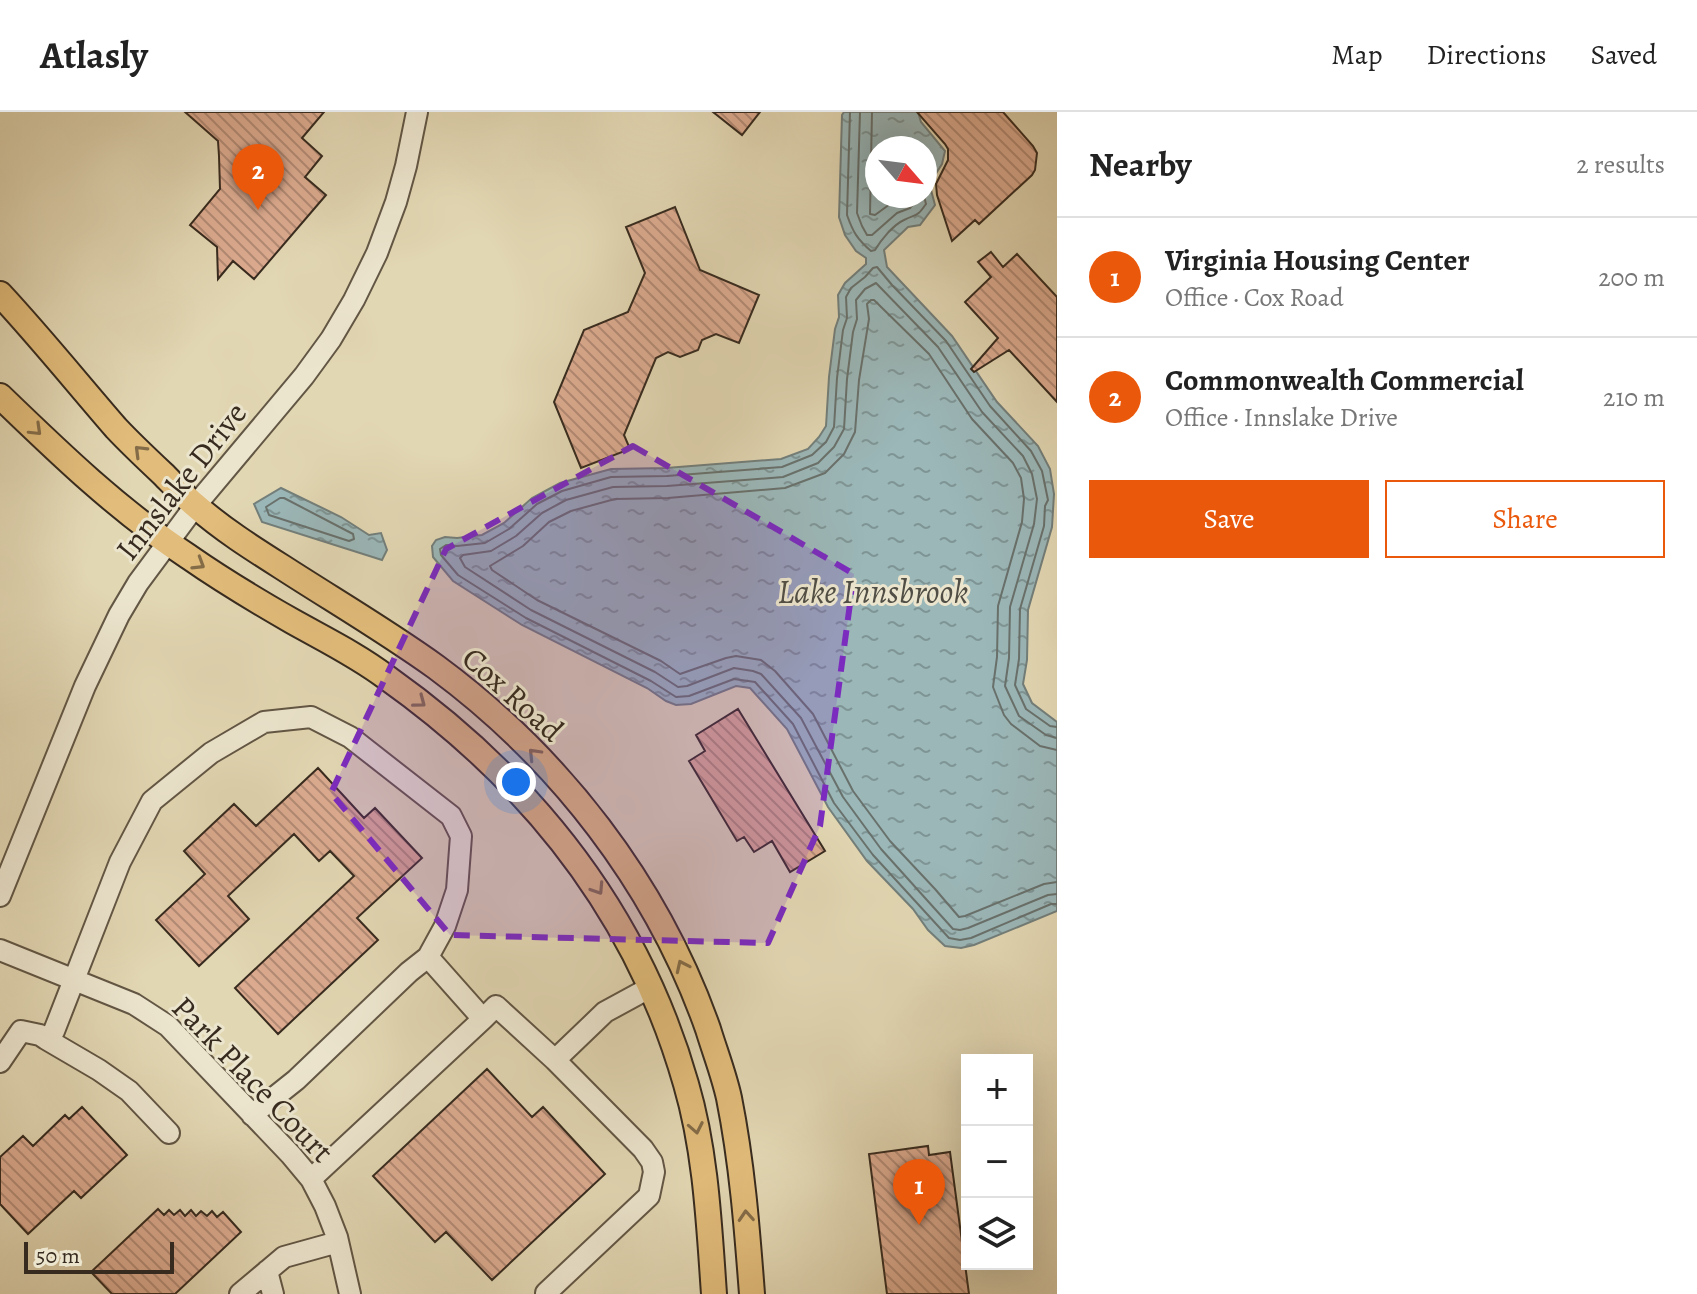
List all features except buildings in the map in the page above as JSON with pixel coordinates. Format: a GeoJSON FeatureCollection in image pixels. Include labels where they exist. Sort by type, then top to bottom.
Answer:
{"type":"FeatureCollection","features":[{"type":"Feature","properties":{"kind":"main road","name":"Cox Road"},"geometry":{"type":"LineString","coordinates":[[0,294],[118,430],[195,506],[461,687],[507,727],[589,815],[630,871],[669,937],[695,994],[728,1095],[745,1202],[752,1294]]}},
{"type":"Feature","properties":{"kind":"main road","name":"Cox Road"},"geometry":{"type":"LineString","coordinates":[[0,396],[95,485],[168,543],[258,601],[357,657],[448,723],[488,760],[560,837],[593,882],[641,963],[687,1085],[707,1196],[714,1294]]}},
{"type":"Feature","properties":{"kind":"street","name":"Innslake Drive"},"geometry":{"type":"LineString","coordinates":[[0,896],[100,650],[138,583],[195,506],[304,376],[354,300],[377,253],[396,202],[417,112]]}},
{"type":"Feature","properties":{"kind":"street"},"geometry":{"type":"LineString","coordinates":[[46,1039],[59,1024],[120,862],[152,801],[211,753],[264,722],[311,717],[350,737],[451,816],[461,836],[457,890],[445,926],[428,957],[296,1080],[252,1115]]}},
{"type":"Feature","properties":{"kind":"street","name":"Park Place Court"},"geometry":{"type":"LineString","coordinates":[[0,950],[134,1004],[168,1026],[311,1179],[338,1242],[350,1294]]}},
{"type":"Feature","properties":{"kind":"street"},"geometry":{"type":"LineString","coordinates":[[428,957],[483,1019]]}},
{"type":"Feature","properties":{"kind":"street"},"geometry":{"type":"LineString","coordinates":[[555,1060],[605,1012],[651,987]]}},
{"type":"Feature","properties":{"kind":"street"},"geometry":{"type":"LineString","coordinates":[[311,1179],[496,1006],[555,1060],[643,1149],[652,1162],[654,1172],[649,1196],[546,1294]]}},
{"type":"Feature","properties":{"kind":"street"},"geometry":{"type":"LineString","coordinates":[[0,1062],[21,1031],[40,1035],[129,1091],[169,1133]]}},
{"type":"Feature","properties":{"kind":"street"},"geometry":{"type":"LineString","coordinates":[[240,1294],[284,1257],[338,1242]]}},
{"type":"Feature","properties":{"kind":"street"},"geometry":{"type":"LineString","coordinates":[[267,1271],[273,1294]]}},
{"type":"Feature","properties":{"kind":"street"},"geometry":{"type":"LineString","coordinates":[[546,1294],[566,1294]]}},
{"type":"Feature","properties":{"kind":"highlighted area"},"geometry":{"type":"Polygon","coordinates":[[[633,446],[854,574],[820,826],[768,943],[450,935],[331,793],[446,549],[633,446]]]}},
{"type":"Feature","properties":{"kind":"water","name":"Lake Innsbrook"},"geometry":{"type":"Polygon","coordinates":[[[844,112],[918,112],[921,122],[933,136],[865,136],[865,208],[933,208],[920,225],[908,227],[884,250],[887,267],[952,336],[997,402],[1038,446],[1050,469],[1054,494],[1052,527],[1028,610],[1023,684],[1032,703],[1057,722],[1057,911],[961,948],[945,946],[867,861],[828,807],[787,729],[750,688],[736,686],[691,704],[676,705],[666,701],[647,688],[522,625],[453,581],[433,557],[432,546],[436,540],[482,535],[504,523],[532,498],[560,483],[611,469],[781,459],[808,449],[826,426],[829,377],[839,317],[838,295],[845,283],[866,264],[866,258],[856,251],[845,235],[839,217],[844,112]]]}},
{"type":"Feature","properties":{"kind":"water","name":"Lake Innsbrook"},"geometry":{"type":"Polygon","coordinates":[[[937,141],[945,151],[937,172],[937,141]]]}},
{"type":"Feature","properties":{"kind":"water"},"geometry":{"type":"Polygon","coordinates":[[[281,488],[341,517],[369,535],[381,533],[387,550],[382,560],[262,522],[254,504],[281,488]]]}},
{"type":"Feature","properties":{"kind":"place","name":"Commonwealth Commercial"},"geometry":{"type":"Point","coordinates":[258,210]}},
{"type":"Feature","properties":{"kind":"place","name":"Virginia Housing Center"},"geometry":{"type":"Point","coordinates":[919,1225]}}]}
